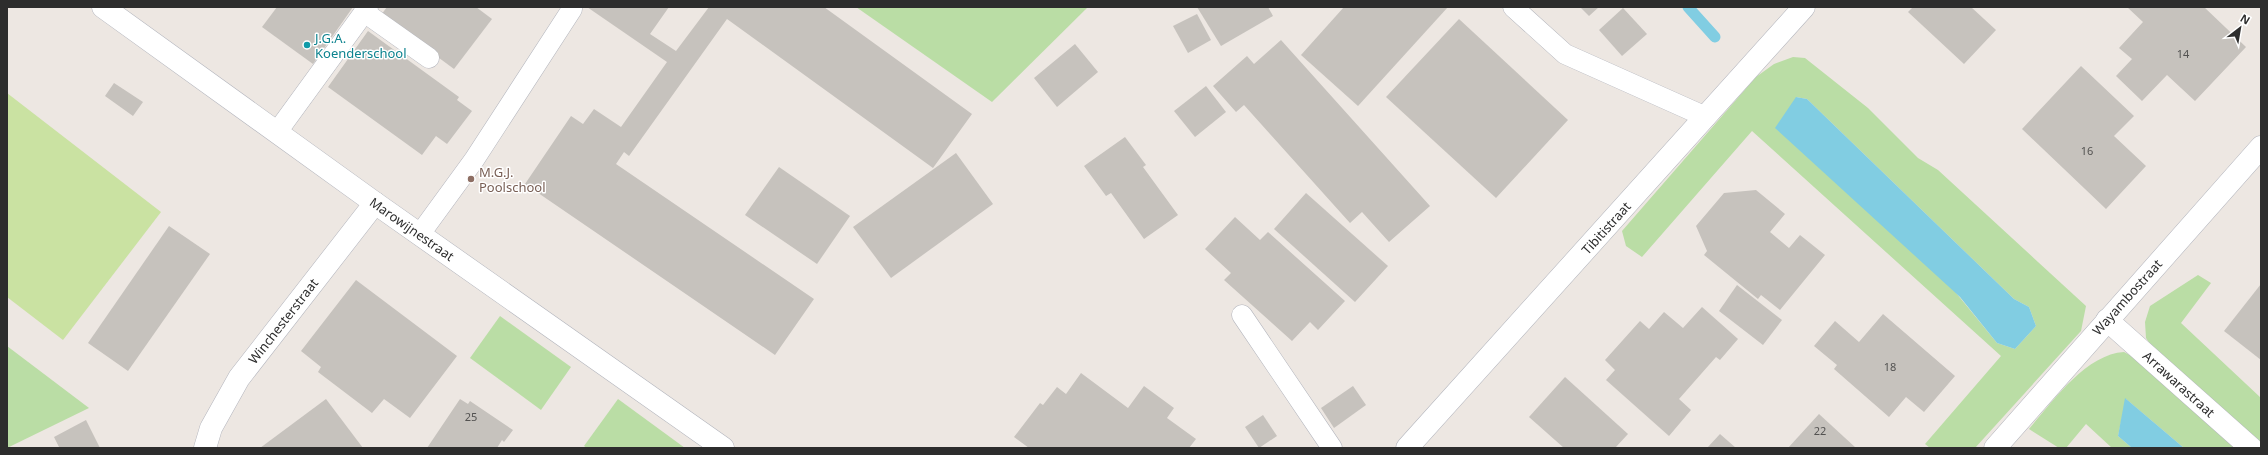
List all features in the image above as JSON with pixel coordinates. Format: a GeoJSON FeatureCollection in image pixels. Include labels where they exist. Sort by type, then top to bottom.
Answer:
{"type":"FeatureCollection","features":[{"type":"Feature","properties":{"kind":"street","name":"Marowijnestraat"},"geometry":{"type":"LineString","coordinates":[[103,7],[375,203],[722,448]]}},
{"type":"Feature","properties":{"kind":"street","name":"Tibitistraat"},"geometry":{"type":"LineString","coordinates":[[1407,448],[1804,7]]}},
{"type":"Feature","properties":{"kind":"street","name":"Wayambostraat"},"geometry":{"type":"LineString","coordinates":[[1995,448],[2261,147]]}},
{"type":"Feature","properties":{"kind":"street","name":"Winchesterstraat"},"geometry":{"type":"LineString","coordinates":[[205,448],[211,428],[239,378],[375,203]]}},
{"type":"Feature","properties":{"kind":"street","name":"Arrawarastraat"},"geometry":{"type":"LineString","coordinates":[[2107,320],[2251,448]]}},
{"type":"Feature","properties":{"kind":"lane"},"geometry":{"type":"LineString","coordinates":[[1513,7],[1566,54],[1706,117]]}},
{"type":"Feature","properties":{"kind":"lane"},"geometry":{"type":"LineString","coordinates":[[277,132],[366,9],[429,58]]}},
{"type":"Feature","properties":{"kind":"lane"},"geometry":{"type":"LineString","coordinates":[[420,234],[474,160],[572,9]]}},
{"type":"Feature","properties":{"kind":"lane"},"geometry":{"type":"LineString","coordinates":[[1242,315],[1332,448]]}},
{"type":"Feature","properties":{"kind":"green space"},"geometry":{"type":"Polygon","coordinates":[[[856,7],[1088,7],[992,102],[856,7]]]}},
{"type":"Feature","properties":{"kind":"green space"},"geometry":{"type":"Polygon","coordinates":[[[1793,57],[1805,58],[1868,108],[1918,158],[1938,170],[2086,306],[2081,331],[1975,448],[1930,448],[1925,444],[2001,356],[1752,131],[1642,257],[1626,246],[1622,231],[1756,77],[1774,64],[1793,57]],[[1796,97],[1997,343],[2015,349],[2036,326],[2029,307],[2014,299],[1807,99],[1796,97]]]}},
{"type":"Feature","properties":{"kind":"green space"},"geometry":{"type":"Polygon","coordinates":[[[7,93],[161,212],[63,340],[7,297],[7,93]]]}},
{"type":"Feature","properties":{"kind":"green space"},"geometry":{"type":"Polygon","coordinates":[[[2198,275],[2211,283],[2181,323],[2261,398],[2261,447],[2156,353],[2146,338],[2145,322],[2150,306],[2198,275]]]}},
{"type":"Feature","properties":{"kind":"green space"},"geometry":{"type":"Polygon","coordinates":[[[500,316],[571,367],[541,410],[470,358],[500,316]]]}},
{"type":"Feature","properties":{"kind":"green space"},"geometry":{"type":"Polygon","coordinates":[[[7,346],[89,408],[7,448],[7,346]]]}},
{"type":"Feature","properties":{"kind":"green space"},"geometry":{"type":"Polygon","coordinates":[[[2124,352],[2141,361],[2239,448],[2184,448],[2126,399],[2118,436],[2132,448],[2112,448],[2086,424],[2066,448],[2059,448],[2029,429],[2059,393],[2083,370],[2096,361],[2110,355],[2124,352]]]}},
{"type":"Feature","properties":{"kind":"green space"},"geometry":{"type":"Polygon","coordinates":[[[618,399],[685,448],[587,448],[584,446],[618,399]]]}},
{"type":"Feature","properties":{"kind":"water"},"geometry":{"type":"Polygon","coordinates":[[[1796,97],[1807,99],[2014,299],[2029,307],[2036,326],[2015,349],[1997,343],[1960,297],[1775,128],[1796,97]]]}},
{"type":"Feature","properties":{"kind":"water"},"geometry":{"type":"Polygon","coordinates":[[[2125,398],[2184,448],[2132,448],[2118,436],[2125,398]]]}},
{"type":"Feature","properties":{"kind":"building","name":"J.G.A. Koenderschool"},"geometry":{"type":"Polygon","coordinates":[[[277,7],[353,7],[313,64],[262,27],[277,7]]]}},
{"type":"Feature","properties":{"kind":"building"},"geometry":{"type":"Polygon","coordinates":[[[387,7],[476,7],[492,19],[454,69],[381,15],[387,7]]]}},
{"type":"Feature","properties":{"kind":"building"},"geometry":{"type":"Polygon","coordinates":[[[587,7],[669,7],[650,34],[676,51],[709,7],[824,7],[972,114],[933,168],[727,19],[629,156],[624,152],[616,164],[814,299],[775,355],[525,184],[571,116],[583,124],[594,109],[621,127],[667,62],[587,7]]]}},
{"type":"Feature","properties":{"kind":"building"},"geometry":{"type":"Polygon","coordinates":[[[1197,7],[1268,7],[1273,16],[1221,46],[1197,7]]]}},
{"type":"Feature","properties":{"kind":"building"},"geometry":{"type":"Polygon","coordinates":[[[1344,7],[1448,7],[1358,106],[1301,55],[1344,7]]]}},
{"type":"Feature","properties":{"kind":"building"},"geometry":{"type":"Polygon","coordinates":[[[1580,7],[1599,7],[1589,16],[1580,7]]]}},
{"type":"Feature","properties":{"kind":"building"},"geometry":{"type":"Polygon","coordinates":[[[1913,7],[1971,7],[1996,30],[1964,64],[1908,12],[1913,7]]]}},
{"type":"Feature","properties":{"kind":"building"},"geometry":{"type":"Polygon","coordinates":[[[2127,7],[2204,7],[2246,47],[2195,101],[2167,75],[2142,101],[2116,76],[2132,59],[2119,48],[2143,22],[2127,7]]]}},
{"type":"Feature","properties":{"kind":"building"},"geometry":{"type":"Polygon","coordinates":[[[1623,8],[1647,34],[1622,56],[1599,30],[1623,8]]]}},
{"type":"Feature","properties":{"kind":"building"},"geometry":{"type":"Polygon","coordinates":[[[1197,14],[1211,40],[1188,53],[1173,26],[1197,14]]]}},
{"type":"Feature","properties":{"kind":"building"},"geometry":{"type":"Polygon","coordinates":[[[1459,19],[1568,120],[1496,198],[1386,97],[1459,19]]]}},
{"type":"Feature","properties":{"kind":"building"},"geometry":{"type":"Polygon","coordinates":[[[368,31],[459,97],[457,100],[472,111],[447,144],[436,136],[422,155],[328,87],[368,31]]]}},
{"type":"Feature","properties":{"kind":"building"},"geometry":{"type":"Polygon","coordinates":[[[1281,40],[1430,206],[1389,242],[1362,212],[1350,223],[1244,105],[1236,112],[1213,86],[1247,56],[1254,64],[1281,40]]]}},
{"type":"Feature","properties":{"kind":"building"},"geometry":{"type":"Polygon","coordinates":[[[1075,44],[1098,72],[1057,107],[1034,78],[1075,44]]]}},
{"type":"Feature","properties":{"kind":"building"},"geometry":{"type":"Polygon","coordinates":[[[2081,66],[2134,116],[2114,136],[2146,166],[2106,209],[2022,129],[2081,66]]]}},
{"type":"Feature","properties":{"kind":"building"},"geometry":{"type":"Polygon","coordinates":[[[114,83],[143,102],[133,116],[105,96],[114,83]]]}},
{"type":"Feature","properties":{"kind":"building"},"geometry":{"type":"Polygon","coordinates":[[[1206,86],[1226,112],[1195,137],[1174,111],[1206,86]]]}},
{"type":"Feature","properties":{"kind":"building"},"geometry":{"type":"Polygon","coordinates":[[[1125,137],[1146,165],[1143,167],[1178,215],[1144,239],[1111,193],[1106,196],[1084,166],[1125,137]]]}},
{"type":"Feature","properties":{"kind":"building"},"geometry":{"type":"Polygon","coordinates":[[[956,153],[993,204],[891,278],[853,227],[956,153]]]}},
{"type":"Feature","properties":{"kind":"building"},"geometry":{"type":"Polygon","coordinates":[[[779,167],[850,216],[817,264],[745,215],[779,167]]]}},
{"type":"Feature","properties":{"kind":"building"},"geometry":{"type":"Polygon","coordinates":[[[1756,190],[1785,214],[1770,232],[1789,248],[1800,235],[1825,255],[1780,310],[1761,295],[1758,299],[1704,255],[1707,251],[1696,226],[1724,193],[1756,190]]]}},
{"type":"Feature","properties":{"kind":"building"},"geometry":{"type":"Polygon","coordinates":[[[1306,193],[1388,266],[1355,302],[1274,229],[1306,193]]]}},
{"type":"Feature","properties":{"kind":"building"},"geometry":{"type":"Polygon","coordinates":[[[1235,217],[1260,240],[1268,232],[1345,301],[1318,330],[1310,322],[1292,341],[1224,280],[1231,273],[1205,249],[1235,217]]]}},
{"type":"Feature","properties":{"kind":"building"},"geometry":{"type":"Polygon","coordinates":[[[169,226],[210,254],[128,371],[88,343],[169,226]]]}},
{"type":"Feature","properties":{"kind":"building"},"geometry":{"type":"Polygon","coordinates":[[[356,280],[457,356],[410,418],[384,399],[372,413],[318,372],[321,367],[301,351],[356,280]]]}},
{"type":"Feature","properties":{"kind":"building"},"geometry":{"type":"Polygon","coordinates":[[[2261,284],[2261,360],[2224,331],[2261,284]]]}},
{"type":"Feature","properties":{"kind":"building"},"geometry":{"type":"Polygon","coordinates":[[[1737,285],[1782,320],[1763,345],[1719,311],[1737,285]]]}},
{"type":"Feature","properties":{"kind":"building"},"geometry":{"type":"Polygon","coordinates":[[[1702,307],[1738,339],[1720,360],[1716,357],[1679,399],[1691,410],[1669,436],[1606,380],[1615,370],[1605,360],[1640,321],[1649,329],[1664,312],[1683,328],[1702,307]]]}},
{"type":"Feature","properties":{"kind":"building"},"geometry":{"type":"Polygon","coordinates":[[[1883,314],[1955,376],[1924,412],[1906,397],[1889,417],[1834,369],[1837,365],[1814,346],[1835,321],[1859,342],[1883,314]]]}},
{"type":"Feature","properties":{"kind":"building"},"geometry":{"type":"Polygon","coordinates":[[[1081,373],[1128,408],[1144,386],[1174,408],[1167,418],[1196,439],[1189,448],[1029,448],[1014,437],[1040,403],[1043,405],[1057,387],[1066,394],[1081,373]]]}},
{"type":"Feature","properties":{"kind":"building"},"geometry":{"type":"Polygon","coordinates":[[[1565,377],[1628,434],[1615,448],[1564,448],[1529,417],[1565,377]]]}},
{"type":"Feature","properties":{"kind":"building"},"geometry":{"type":"Polygon","coordinates":[[[1353,386],[1366,405],[1334,428],[1321,408],[1353,386]]]}},
{"type":"Feature","properties":{"kind":"building"},"geometry":{"type":"Polygon","coordinates":[[[326,399],[363,448],[260,448],[326,399]]]}},
{"type":"Feature","properties":{"kind":"building"},"geometry":{"type":"Polygon","coordinates":[[[460,399],[468,404],[470,401],[513,430],[504,442],[502,440],[497,448],[427,448],[460,399]]]}},
{"type":"Feature","properties":{"kind":"building"},"geometry":{"type":"Polygon","coordinates":[[[1819,414],[1856,448],[1788,448],[1819,414]]]}},
{"type":"Feature","properties":{"kind":"building"},"geometry":{"type":"Polygon","coordinates":[[[1263,415],[1277,436],[1259,448],[1245,427],[1263,415]]]}},
{"type":"Feature","properties":{"kind":"building"},"geometry":{"type":"Polygon","coordinates":[[[86,420],[100,448],[57,448],[59,447],[54,437],[86,420]]]}},
{"type":"Feature","properties":{"kind":"building"},"geometry":{"type":"Polygon","coordinates":[[[1720,434],[1736,448],[1707,448],[1720,434]]]}},
{"type":"Feature","properties":{"kind":"waterway"},"geometry":{"type":"LineString","coordinates":[[1688,7],[1715,37]]}},
{"type":"Feature","properties":{"kind":"place","name":"J.G.A. Koenderschool"},"geometry":{"type":"Point","coordinates":[307,45]}},
{"type":"Feature","properties":{"kind":"place","name":"M.G.J. Poolschool"},"geometry":{"type":"Point","coordinates":[471,179]}}]}
